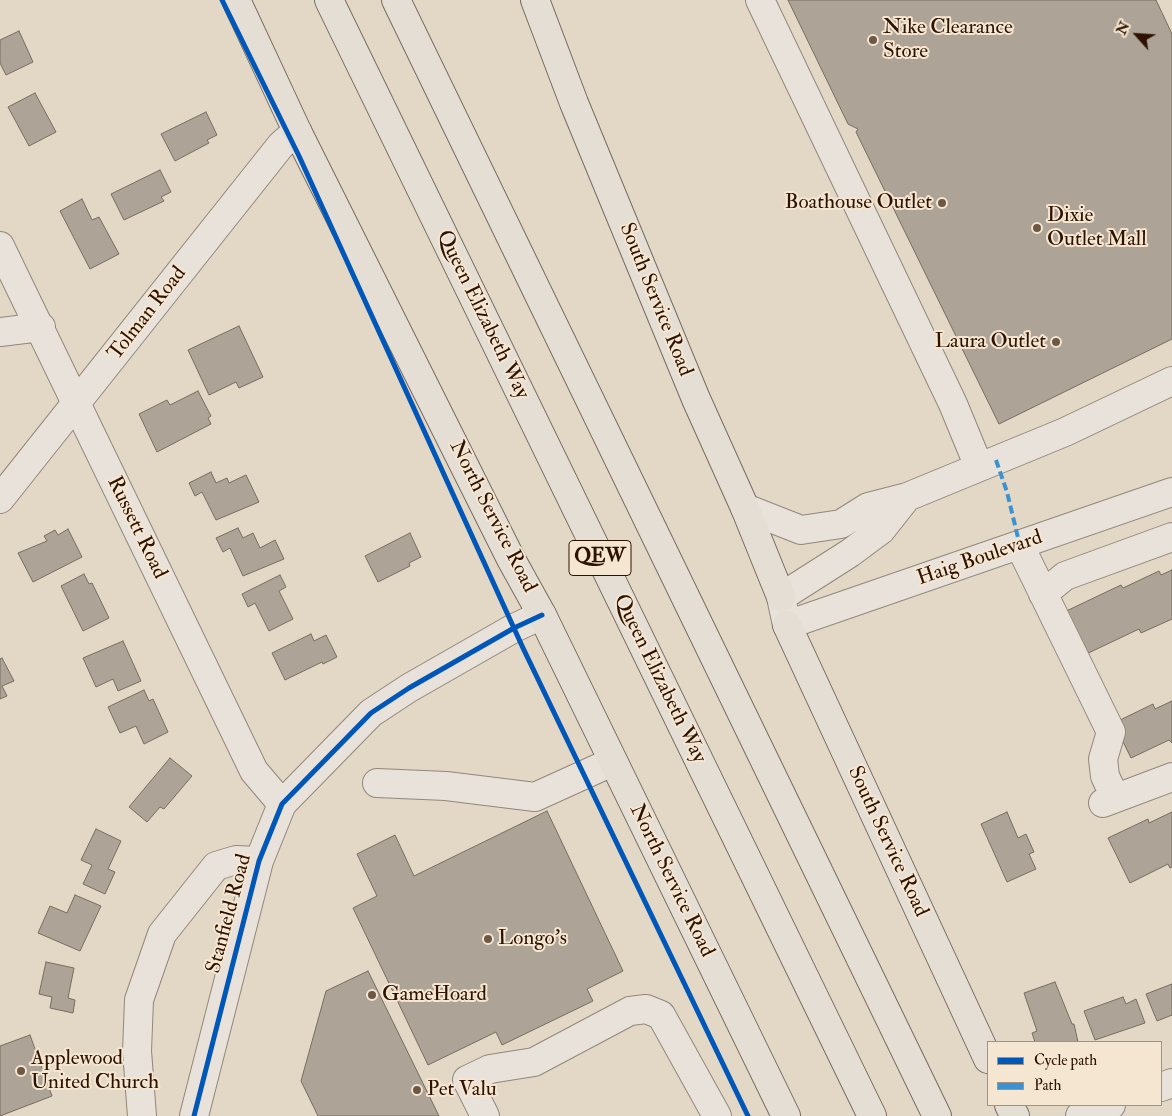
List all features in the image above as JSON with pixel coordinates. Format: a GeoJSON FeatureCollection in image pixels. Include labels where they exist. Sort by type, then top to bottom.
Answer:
{"type":"FeatureCollection","features":[{"type":"Feature","properties":{"kind":"main road","name":"North Service Road"},"geometry":{"type":"LineString","coordinates":[[236,0],[297,131],[542,615],[786,1116]]}},
{"type":"Feature","properties":{"kind":"main road","name":"Queen Elizabeth Way"},"geometry":{"type":"LineString","coordinates":[[329,0],[872,1116]]}},
{"type":"Feature","properties":{"kind":"main road","name":"QEW"},"geometry":{"type":"LineString","coordinates":[[396,0],[937,1116]]}},
{"type":"Feature","properties":{"kind":"main road","name":"South Service Road"},"geometry":{"type":"LineString","coordinates":[[534,0],[574,103],[688,381],[745,508],[781,597]]}},
{"type":"Feature","properties":{"kind":"main road","name":"South Service Road"},"geometry":{"type":"LineString","coordinates":[[787,625],[987,1057]]}},
{"type":"Feature","properties":{"kind":"street"},"geometry":{"type":"LineString","coordinates":[[760,0],[953,404],[979,467]]}},
{"type":"Feature","properties":{"kind":"street","name":"Tolman Road"},"geometry":{"type":"LineString","coordinates":[[0,499],[281,145],[297,131]]}},
{"type":"Feature","properties":{"kind":"street","name":"Russett Road"},"geometry":{"type":"LineString","coordinates":[[0,246],[41,327],[76,404],[254,771],[282,804]]}},
{"type":"Feature","properties":{"kind":"street"},"geometry":{"type":"LineString","coordinates":[[0,332],[41,327]]}},
{"type":"Feature","properties":{"kind":"street"},"geometry":{"type":"LineString","coordinates":[[781,597],[841,524],[868,507],[907,496],[1065,432],[1172,382]]}},
{"type":"Feature","properties":{"kind":"street","name":"Haig Boulevard"},"geometry":{"type":"LineString","coordinates":[[787,625],[1172,492]]}},
{"type":"Feature","properties":{"kind":"street"},"geometry":{"type":"LineString","coordinates":[[781,597],[850,553],[881,530],[907,496]]}},
{"type":"Feature","properties":{"kind":"street"},"geometry":{"type":"LineString","coordinates":[[745,508],[802,530],[841,524]]}},
{"type":"Feature","properties":{"kind":"street"},"geometry":{"type":"LineString","coordinates":[[1043,594],[1065,576],[1172,537]]}},
{"type":"Feature","properties":{"kind":"street"},"geometry":{"type":"LineString","coordinates":[[1020,546],[1111,732],[1103,759],[1109,800],[1172,777]]}},
{"type":"Feature","properties":{"kind":"street"},"geometry":{"type":"LineString","coordinates":[[781,597],[787,625]]}},
{"type":"Feature","properties":{"kind":"street","name":"Stanfield Road"},"geometry":{"type":"LineString","coordinates":[[194,1116],[259,861],[282,804],[371,713],[409,688],[514,628],[542,615]]}},
{"type":"Feature","properties":{"kind":"street"},"geometry":{"type":"LineString","coordinates":[[377,783],[446,786],[535,797],[612,762]]}},
{"type":"Feature","properties":{"kind":"street"},"geometry":{"type":"LineString","coordinates":[[142,1116],[137,1051],[139,1000],[162,934],[216,866],[236,860],[259,861]]}},
{"type":"Feature","properties":{"kind":"street"},"geometry":{"type":"LineString","coordinates":[[485,1116],[467,1080],[490,1069],[534,1062],[630,1011],[646,1009],[661,1015],[718,1116]]}},
{"type":"Feature","properties":{"kind":"street"},"geometry":{"type":"LineString","coordinates":[[1080,1116],[1109,1106]]}},
{"type":"Feature","properties":{"kind":"building","name":"Dixie Outlet Mall"},"geometry":{"type":"Polygon","coordinates":[[[788,0],[1156,0],[1172,34],[1172,339],[999,424],[856,132],[858,129],[848,124],[788,0]]]}},
{"type":"Feature","properties":{"kind":"building"},"geometry":{"type":"Polygon","coordinates":[[[19,31],[33,62],[6,75],[0,63],[0,40],[19,31]]]}},
{"type":"Feature","properties":{"kind":"building"},"geometry":{"type":"Polygon","coordinates":[[[35,93],[56,132],[29,146],[8,107],[35,93]]]}},
{"type":"Feature","properties":{"kind":"building"},"geometry":{"type":"Polygon","coordinates":[[[206,112],[217,135],[207,140],[209,143],[175,161],[161,134],[206,112]]]}},
{"type":"Feature","properties":{"kind":"building"},"geometry":{"type":"Polygon","coordinates":[[[160,170],[171,192],[161,197],[164,201],[124,220],[111,194],[160,170]]]}},
{"type":"Feature","properties":{"kind":"building"},"geometry":{"type":"Polygon","coordinates":[[[82,199],[92,220],[99,217],[119,254],[90,269],[60,211],[82,199]]]}},
{"type":"Feature","properties":{"kind":"building"},"geometry":{"type":"Polygon","coordinates":[[[239,326],[263,377],[239,388],[236,382],[209,395],[188,350],[239,326]]]}},
{"type":"Feature","properties":{"kind":"building"},"geometry":{"type":"Polygon","coordinates":[[[198,391],[211,416],[208,418],[211,424],[157,452],[139,414],[167,400],[170,405],[198,391]]]}},
{"type":"Feature","properties":{"kind":"building"},"geometry":{"type":"Polygon","coordinates":[[[211,472],[216,483],[227,478],[229,483],[246,475],[259,502],[216,520],[202,492],[195,496],[189,483],[211,472]]]}},
{"type":"Feature","properties":{"kind":"building"},"geometry":{"type":"Polygon","coordinates":[[[238,528],[243,538],[253,533],[260,548],[275,540],[284,559],[243,576],[230,548],[223,552],[216,538],[238,528]]]}},
{"type":"Feature","properties":{"kind":"building"},"geometry":{"type":"Polygon","coordinates":[[[68,529],[82,557],[33,582],[18,553],[47,541],[44,536],[55,530],[58,535],[68,529]]]}},
{"type":"Feature","properties":{"kind":"building"},"geometry":{"type":"Polygon","coordinates":[[[410,533],[421,557],[409,563],[410,566],[378,582],[365,556],[410,533]]]}},
{"type":"Feature","properties":{"kind":"building"},"geometry":{"type":"Polygon","coordinates":[[[1172,570],[1172,619],[1141,633],[1139,629],[1080,657],[1060,614],[1121,585],[1123,588],[1159,571],[1161,575],[1172,570]]]}},
{"type":"Feature","properties":{"kind":"building"},"geometry":{"type":"Polygon","coordinates":[[[84,574],[89,584],[92,583],[109,618],[83,631],[61,586],[84,574]]]}},
{"type":"Feature","properties":{"kind":"building"},"geometry":{"type":"Polygon","coordinates":[[[280,575],[286,587],[279,591],[293,619],[269,631],[255,603],[248,607],[242,594],[280,575]]]}},
{"type":"Feature","properties":{"kind":"building"},"geometry":{"type":"Polygon","coordinates":[[[311,634],[314,641],[326,635],[337,657],[285,680],[272,653],[311,634]]]}},
{"type":"Feature","properties":{"kind":"building"},"geometry":{"type":"Polygon","coordinates":[[[123,641],[141,681],[118,691],[113,679],[96,687],[83,658],[123,641]]]}},
{"type":"Feature","properties":{"kind":"building"},"geometry":{"type":"Polygon","coordinates":[[[2,658],[14,681],[2,686],[7,696],[0,699],[0,659],[2,658]]]}},
{"type":"Feature","properties":{"kind":"building"},"geometry":{"type":"Polygon","coordinates":[[[144,690],[149,701],[153,699],[168,732],[144,744],[136,726],[120,733],[108,707],[144,690]]]}},
{"type":"Feature","properties":{"kind":"building"},"geometry":{"type":"Polygon","coordinates":[[[1172,701],[1172,743],[1169,740],[1131,758],[1114,723],[1153,704],[1155,709],[1172,701]]]}},
{"type":"Feature","properties":{"kind":"building"},"geometry":{"type":"Polygon","coordinates":[[[170,758],[192,776],[164,809],[160,807],[147,822],[129,807],[170,758]]]}},
{"type":"Feature","properties":{"kind":"building","name":"Longo's"},"geometry":{"type":"Polygon","coordinates":[[[547,811],[623,971],[587,989],[593,1001],[502,1045],[496,1032],[428,1065],[353,908],[377,896],[357,854],[395,835],[414,876],[547,811]]]}},
{"type":"Feature","properties":{"kind":"building"},"geometry":{"type":"Polygon","coordinates":[[[1007,812],[1018,838],[1026,834],[1034,852],[1029,854],[1036,869],[1007,882],[981,824],[1007,812]]]}},
{"type":"Feature","properties":{"kind":"building"},"geometry":{"type":"Polygon","coordinates":[[[1172,812],[1172,867],[1170,868],[1168,864],[1130,883],[1108,838],[1148,819],[1149,823],[1172,812]]]}},
{"type":"Feature","properties":{"kind":"building"},"geometry":{"type":"Polygon","coordinates":[[[96,829],[121,841],[108,869],[115,872],[105,894],[83,884],[92,865],[81,860],[96,829]]]}},
{"type":"Feature","properties":{"kind":"building"},"geometry":{"type":"Polygon","coordinates":[[[75,895],[101,906],[80,951],[38,933],[50,906],[67,913],[75,895]]]}},
{"type":"Feature","properties":{"kind":"building"},"geometry":{"type":"Polygon","coordinates":[[[46,962],[74,968],[68,998],[75,1000],[73,1013],[50,1008],[52,997],[39,994],[46,962]]]}},
{"type":"Feature","properties":{"kind":"building"},"geometry":{"type":"Polygon","coordinates":[[[368,971],[439,1116],[318,1116],[301,1081],[326,991],[368,971]]]}},
{"type":"Feature","properties":{"kind":"building"},"geometry":{"type":"Polygon","coordinates":[[[1055,982],[1072,1024],[1074,1024],[1078,1041],[1035,1041],[1032,1033],[1037,1031],[1024,993],[1055,982]]]}},
{"type":"Feature","properties":{"kind":"building"},"geometry":{"type":"Polygon","coordinates":[[[1172,984],[1172,1015],[1157,1021],[1146,994],[1172,984]]]}},
{"type":"Feature","properties":{"kind":"building"},"geometry":{"type":"Polygon","coordinates":[[[1123,997],[1126,1004],[1136,999],[1145,1023],[1095,1040],[1084,1011],[1123,997]]]}},
{"type":"Feature","properties":{"kind":"building","name":"Applewood United Church"},"geometry":{"type":"Polygon","coordinates":[[[30,1035],[52,1096],[0,1116],[0,1046],[30,1035]]]}},
{"type":"Feature","properties":{"kind":"marked path"},"geometry":{"type":"LineString","coordinates":[[996,460],[1007,492],[1020,546]]}},
{"type":"Feature","properties":{"kind":"cycle path"},"geometry":{"type":"LineString","coordinates":[[222,0],[299,156],[523,648],[748,1116]]}},
{"type":"Feature","properties":{"kind":"cycle path"},"geometry":{"type":"LineString","coordinates":[[194,1116],[259,861],[282,804],[371,713],[409,688],[514,628],[542,615]]}},
{"type":"Feature","properties":{"kind":"place","name":"Nike Clearance Store"},"geometry":{"type":"Point","coordinates":[873,40]}},
{"type":"Feature","properties":{"kind":"place","name":"Boathouse Outlet"},"geometry":{"type":"Point","coordinates":[942,203]}},
{"type":"Feature","properties":{"kind":"place","name":"Dixie Outlet Mall"},"geometry":{"type":"Point","coordinates":[1037,228]}},
{"type":"Feature","properties":{"kind":"place","name":"Laura Outlet"},"geometry":{"type":"Point","coordinates":[1056,342]}},
{"type":"Feature","properties":{"kind":"place","name":"Longo's"},"geometry":{"type":"Point","coordinates":[488,939]}},
{"type":"Feature","properties":{"kind":"place","name":"GameHoard"},"geometry":{"type":"Point","coordinates":[372,995]}},
{"type":"Feature","properties":{"kind":"place","name":"Applewood United Church"},"geometry":{"type":"Point","coordinates":[21,1071]}},
{"type":"Feature","properties":{"kind":"place","name":"Pet Valu"},"geometry":{"type":"Point","coordinates":[417,1090]}}]}
